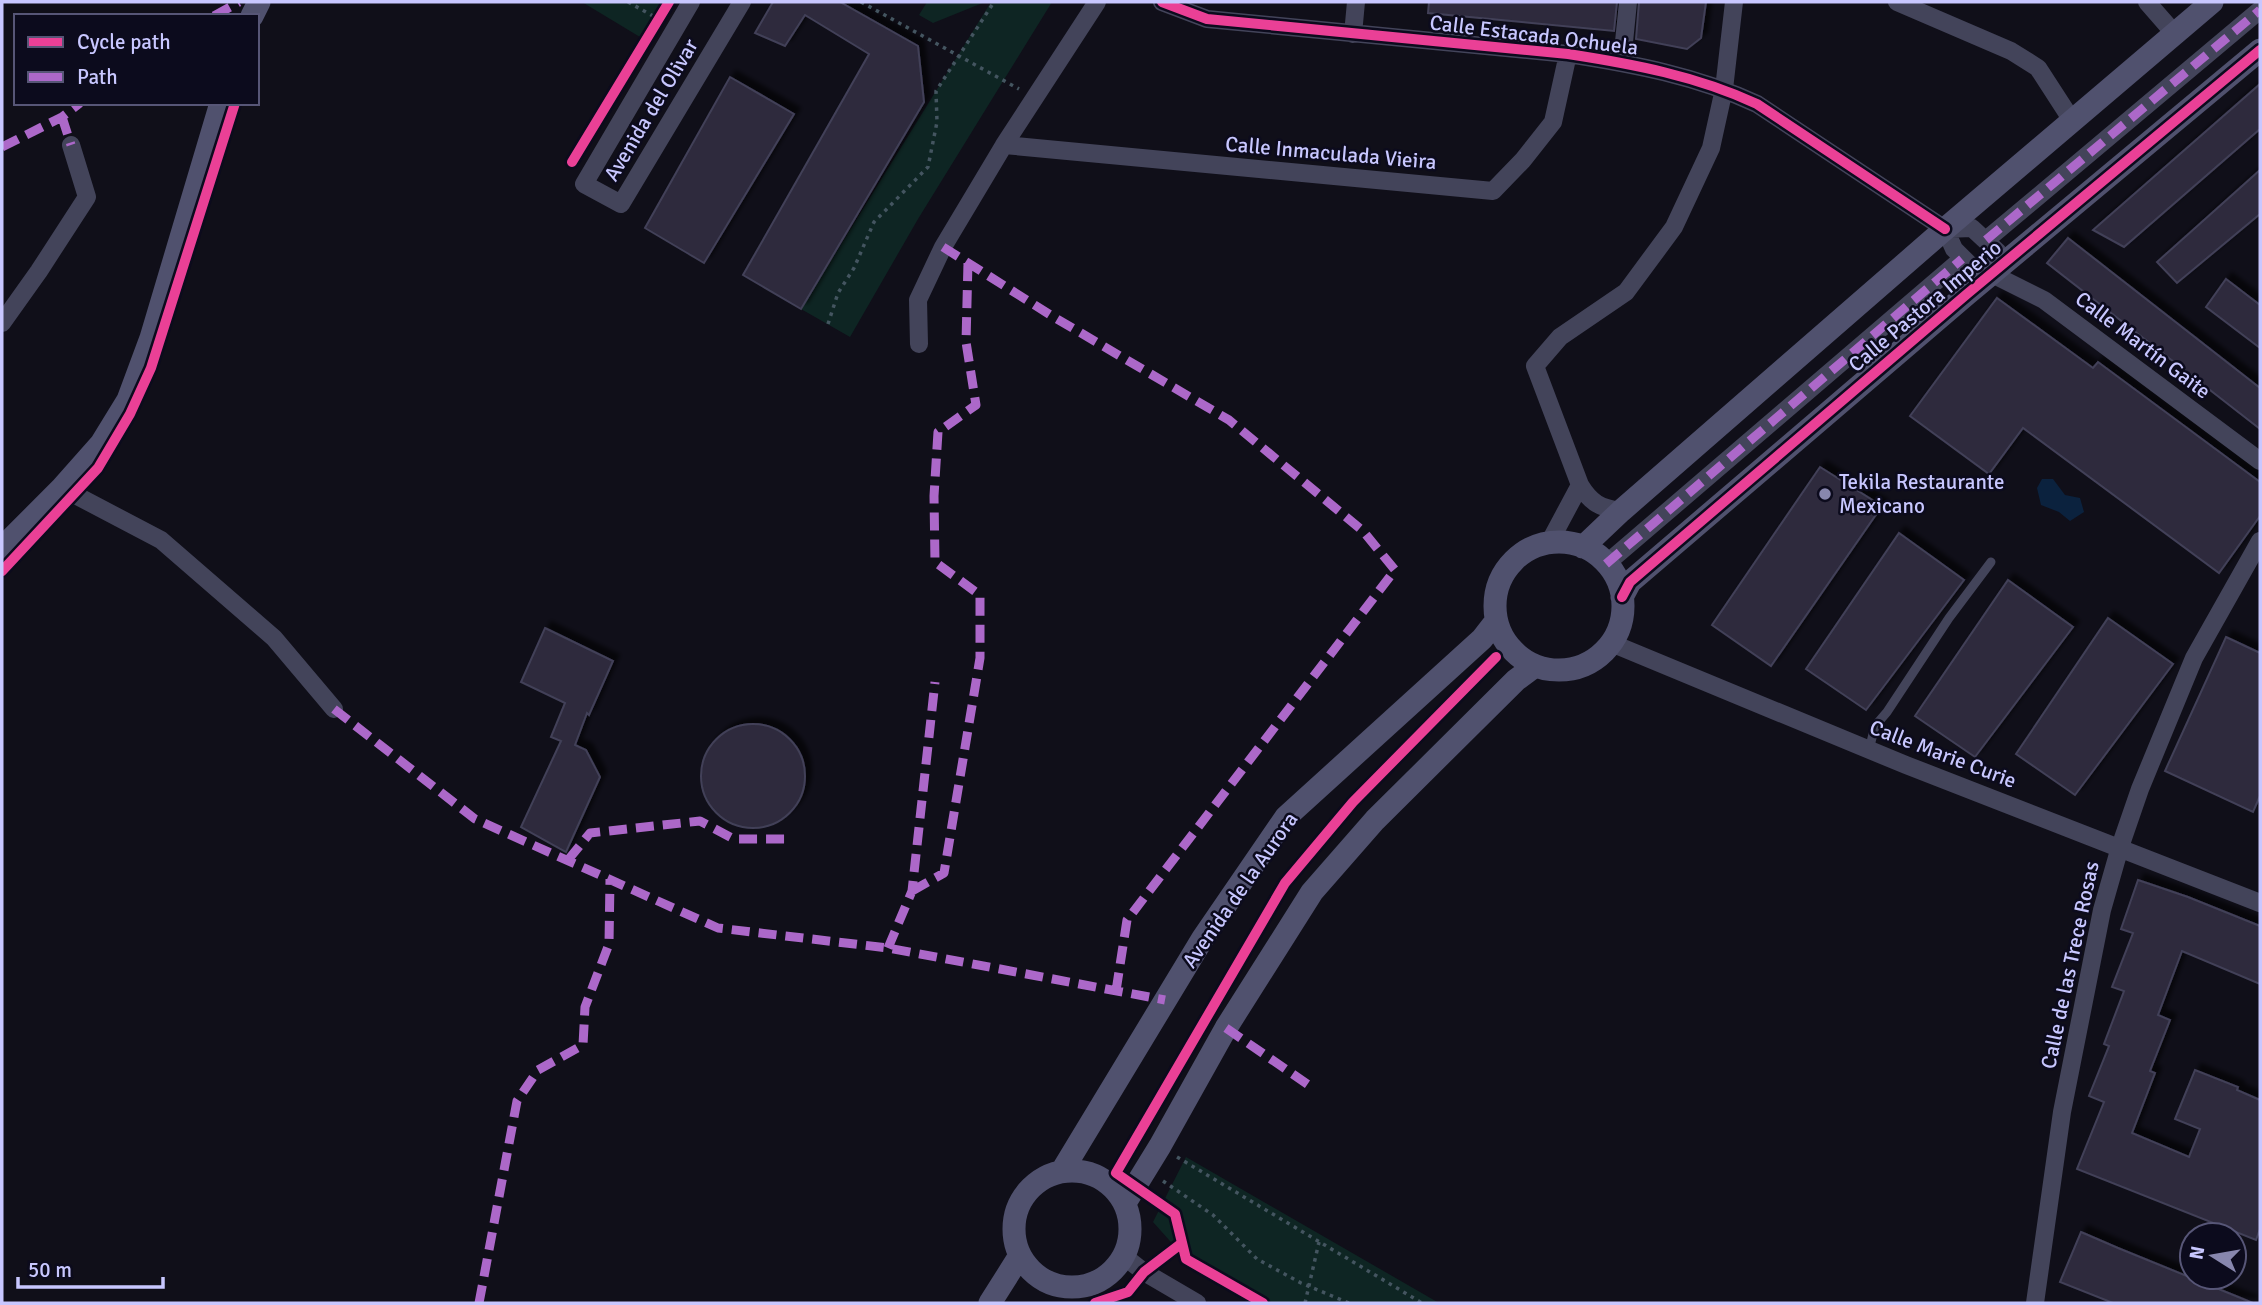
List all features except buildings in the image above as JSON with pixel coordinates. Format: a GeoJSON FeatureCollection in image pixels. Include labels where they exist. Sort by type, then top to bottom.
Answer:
{"type":"FeatureCollection","features":[{"type":"Feature","properties":{"kind":"street","name":"Avenida del Olivar"},"geometry":{"type":"LineString","coordinates":[[691,2],[584,184],[621,204],[742,2]]}},
{"type":"Feature","properties":{"kind":"street"},"geometry":{"type":"LineString","coordinates":[[919,344],[918,300],[943,247],[1004,145],[1097,2]]}},
{"type":"Feature","properties":{"kind":"street","name":"Calle Estacada Ochuela"},"geometry":{"type":"LineString","coordinates":[[1162,2],[1207,19],[1568,54],[1622,62],[1724,89],[1757,104],[1945,229]]}},
{"type":"Feature","properties":{"kind":"street"},"geometry":{"type":"LineString","coordinates":[[1353,34],[1356,2]]}},
{"type":"Feature","properties":{"kind":"street"},"geometry":{"type":"LineString","coordinates":[[1622,62],[1628,2]]}},
{"type":"Feature","properties":{"kind":"street"},"geometry":{"type":"LineString","coordinates":[[1621,511],[1603,508],[1586,495],[1580,485],[1535,366],[1560,337],[1626,292],[1674,227],[1711,148],[1724,89],[1734,2]]}},
{"type":"Feature","properties":{"kind":"street"},"geometry":{"type":"LineString","coordinates":[[1897,2],[2011,51],[2038,68],[2073,121]]}},
{"type":"Feature","properties":{"kind":"street"},"geometry":{"type":"LineString","coordinates":[[2147,2],[2174,33]]}},
{"type":"Feature","properties":{"kind":"street","name":"Calle Pastora Imperio"},"geometry":{"type":"LineString","coordinates":[[1583,547],[1945,229],[2212,2]]}},
{"type":"Feature","properties":{"kind":"street"},"geometry":{"type":"LineString","coordinates":[[1986,240],[2260,10]]}},
{"type":"Feature","properties":{"kind":"street","name":"Calle Pastora Imperio"},"geometry":{"type":"LineString","coordinates":[[1622,597],[1630,582],[2260,50]]}},
{"type":"Feature","properties":{"kind":"street","name":"Calle Inmaculada Vieira"},"geometry":{"type":"LineString","coordinates":[[1004,145],[1493,191],[1523,160],[1553,122],[1568,54]]}},
{"type":"Feature","properties":{"kind":"street"},"geometry":{"type":"LineString","coordinates":[[2,548],[101,444],[128,400],[151,338],[220,105]]}},
{"type":"Feature","properties":{"kind":"street"},"geometry":{"type":"LineString","coordinates":[[2,323],[87,197],[71,145]]}},
{"type":"Feature","properties":{"kind":"street"},"geometry":{"type":"LineString","coordinates":[[1606,564],[1962,259],[1945,229],[1972,228],[1986,240],[1998,252],[1992,275]]}},
{"type":"Feature","properties":{"kind":"street","name":"Calle Martín Gaite"},"geometry":{"type":"LineString","coordinates":[[1962,259],[1975,270],[1992,275],[2044,300],[2260,461]]}},
{"type":"Feature","properties":{"kind":"street"},"geometry":{"type":"LineString","coordinates":[[1549,543],[1580,485]]}},
{"type":"Feature","properties":{"kind":"street"},"geometry":{"type":"LineString","coordinates":[[62,488],[161,540],[274,638],[334,709]]}},
{"type":"Feature","properties":{"kind":"street","name":"Calle de las Trece Rosas"},"geometry":{"type":"LineString","coordinates":[[2035,1303],[2062,1112],[2102,910],[2120,847],[2140,789],[2194,658],[2260,541]]}},
{"type":"Feature","properties":{"kind":"street"},"geometry":{"type":"LineString","coordinates":[[1549,543],[1583,547],[1606,564],[1616,579],[1622,597],[1619,630],[1596,658],[1577,668],[1556,670],[1535,666],[1521,659],[1510,648],[1496,621],[1495,600],[1501,579],[1512,562],[1529,550],[1549,543]]}},
{"type":"Feature","properties":{"kind":"street","name":"Avenida de la Aurora"},"geometry":{"type":"LineString","coordinates":[[1062,1171],[1203,938],[1286,817],[1482,639],[1496,621]]}},
{"type":"Feature","properties":{"kind":"street","name":"Calle Marie Curie"},"geometry":{"type":"LineString","coordinates":[[1611,643],[1869,750],[2260,903]]}},
{"type":"Feature","properties":{"kind":"street"},"geometry":{"type":"LineString","coordinates":[[1125,1203],[1226,1028],[1312,892],[1384,811],[1516,680],[1535,666]]}},
{"type":"Feature","properties":{"kind":"street"},"geometry":{"type":"LineString","coordinates":[[1062,1171],[1088,1172],[1108,1182],[1125,1203],[1130,1220],[1125,1257],[1104,1280],[1078,1296],[1073,1289],[1049,1285],[1019,1257],[1013,1231],[1018,1205],[1032,1185],[1041,1179],[1062,1171]]}},
{"type":"Feature","properties":{"kind":"street"},"geometry":{"type":"LineString","coordinates":[[989,1303],[1019,1257]]}},
{"type":"Feature","properties":{"kind":"street"},"geometry":{"type":"LineString","coordinates":[[1125,1257],[1144,1272],[1196,1303]]}},
{"type":"Feature","properties":{"kind":"lane"},"geometry":{"type":"LineString","coordinates":[[1869,750],[1875,726],[1991,562]]}},
{"type":"Feature","properties":{"kind":"path"},"geometry":{"type":"LineString","coordinates":[[628,2],[661,15],[674,31]]}},
{"type":"Feature","properties":{"kind":"path"},"geometry":{"type":"LineString","coordinates":[[861,2],[1036,98]]}},
{"type":"Feature","properties":{"kind":"path"},"geometry":{"type":"LineString","coordinates":[[828,324],[838,293],[854,268],[874,222],[928,167],[937,122],[936,91],[994,2]]}},
{"type":"Feature","properties":{"kind":"path"},"geometry":{"type":"LineString","coordinates":[[652,31],[661,15]]}},
{"type":"Feature","properties":{"kind":"path"},"geometry":{"type":"LineString","coordinates":[[1160,1146],[1422,1303]]}},
{"type":"Feature","properties":{"kind":"path"},"geometry":{"type":"LineString","coordinates":[[1146,1170],[1213,1215],[1257,1259],[1349,1303]]}},
{"type":"Feature","properties":{"kind":"path"},"geometry":{"type":"LineString","coordinates":[[1305,1303],[1319,1242]]}},
{"type":"Feature","properties":{"kind":"green space"},"geometry":{"type":"Polygon","coordinates":[[[582,2],[661,2],[640,37],[582,2]]]}},
{"type":"Feature","properties":{"kind":"green space"},"geometry":{"type":"Polygon","coordinates":[[[927,2],[985,2],[933,23],[919,15],[927,2]]]}},
{"type":"Feature","properties":{"kind":"green space"},"geometry":{"type":"Polygon","coordinates":[[[991,2],[1052,2],[918,219],[850,337],[801,309],[991,2]]]}},
{"type":"Feature","properties":{"kind":"green space"},"geometry":{"type":"Polygon","coordinates":[[[1186,1157],[1439,1303],[1261,1303],[1186,1259],[1153,1222],[1186,1157]]]}},
{"type":"Feature","properties":{"kind":"water"},"geometry":{"type":"Polygon","coordinates":[[[2042,479],[2053,479],[2065,495],[2080,498],[2084,512],[2070,521],[2059,512],[2041,505],[2037,488],[2042,479]]]}},
{"type":"Feature","properties":{"kind":"marked path"},"geometry":{"type":"LineString","coordinates":[[218,14],[239,2]]}},
{"type":"Feature","properties":{"kind":"marked path"},"geometry":{"type":"LineString","coordinates":[[1986,240],[2260,10]]}},
{"type":"Feature","properties":{"kind":"marked path"},"geometry":{"type":"LineString","coordinates":[[2,147],[62,117],[77,105]]}},
{"type":"Feature","properties":{"kind":"marked path"},"geometry":{"type":"LineString","coordinates":[[62,117],[71,145]]}},
{"type":"Feature","properties":{"kind":"marked path"},"geometry":{"type":"LineString","coordinates":[[943,247],[1052,316],[1229,420],[1363,531],[1395,570],[1127,920],[1116,991]]}},
{"type":"Feature","properties":{"kind":"marked path"},"geometry":{"type":"LineString","coordinates":[[1606,564],[1962,259]]}},
{"type":"Feature","properties":{"kind":"marked path"},"geometry":{"type":"LineString","coordinates":[[912,891],[944,873],[980,658],[980,595],[935,562],[934,496],[938,432],[976,405],[966,342],[968,262]]}},
{"type":"Feature","properties":{"kind":"marked path"},"geometry":{"type":"LineString","coordinates":[[888,948],[912,891],[935,682]]}},
{"type":"Feature","properties":{"kind":"marked path"},"geometry":{"type":"LineString","coordinates":[[334,709],[475,819],[718,928],[888,948],[1165,1000]]}},
{"type":"Feature","properties":{"kind":"marked path"},"geometry":{"type":"LineString","coordinates":[[568,860],[590,833],[700,821],[734,839],[793,839]]}},
{"type":"Feature","properties":{"kind":"marked path"},"geometry":{"type":"LineString","coordinates":[[479,1303],[517,1101],[538,1070],[583,1045],[585,1007],[609,944],[610,879]]}},
{"type":"Feature","properties":{"kind":"marked path"},"geometry":{"type":"LineString","coordinates":[[1226,1028],[1310,1086]]}},
{"type":"Feature","properties":{"kind":"cycle path"},"geometry":{"type":"LineString","coordinates":[[572,162],[669,2]]}},
{"type":"Feature","properties":{"kind":"cycle path"},"geometry":{"type":"LineString","coordinates":[[1162,2],[1207,19],[1568,54],[1641,67],[1688,79],[1757,104],[1945,229]]}},
{"type":"Feature","properties":{"kind":"cycle path"},"geometry":{"type":"LineString","coordinates":[[1622,597],[1630,582],[1967,294],[2260,50]]}},
{"type":"Feature","properties":{"kind":"cycle path"},"geometry":{"type":"LineString","coordinates":[[2,571],[98,468],[130,414],[151,368],[234,105]]}},
{"type":"Feature","properties":{"kind":"cycle path"},"geometry":{"type":"LineString","coordinates":[[1263,1303],[1186,1259],[1175,1214],[1116,1173],[1285,883],[1353,802],[1496,657]]}},
{"type":"Feature","properties":{"kind":"cycle path"},"geometry":{"type":"LineString","coordinates":[[1095,1303],[1128,1292],[1144,1272],[1182,1243]]}},
{"type":"Feature","properties":{"kind":"place","name":"Tekila Restaurante Mexicano"},"geometry":{"type":"Point","coordinates":[1825,494]}}]}
